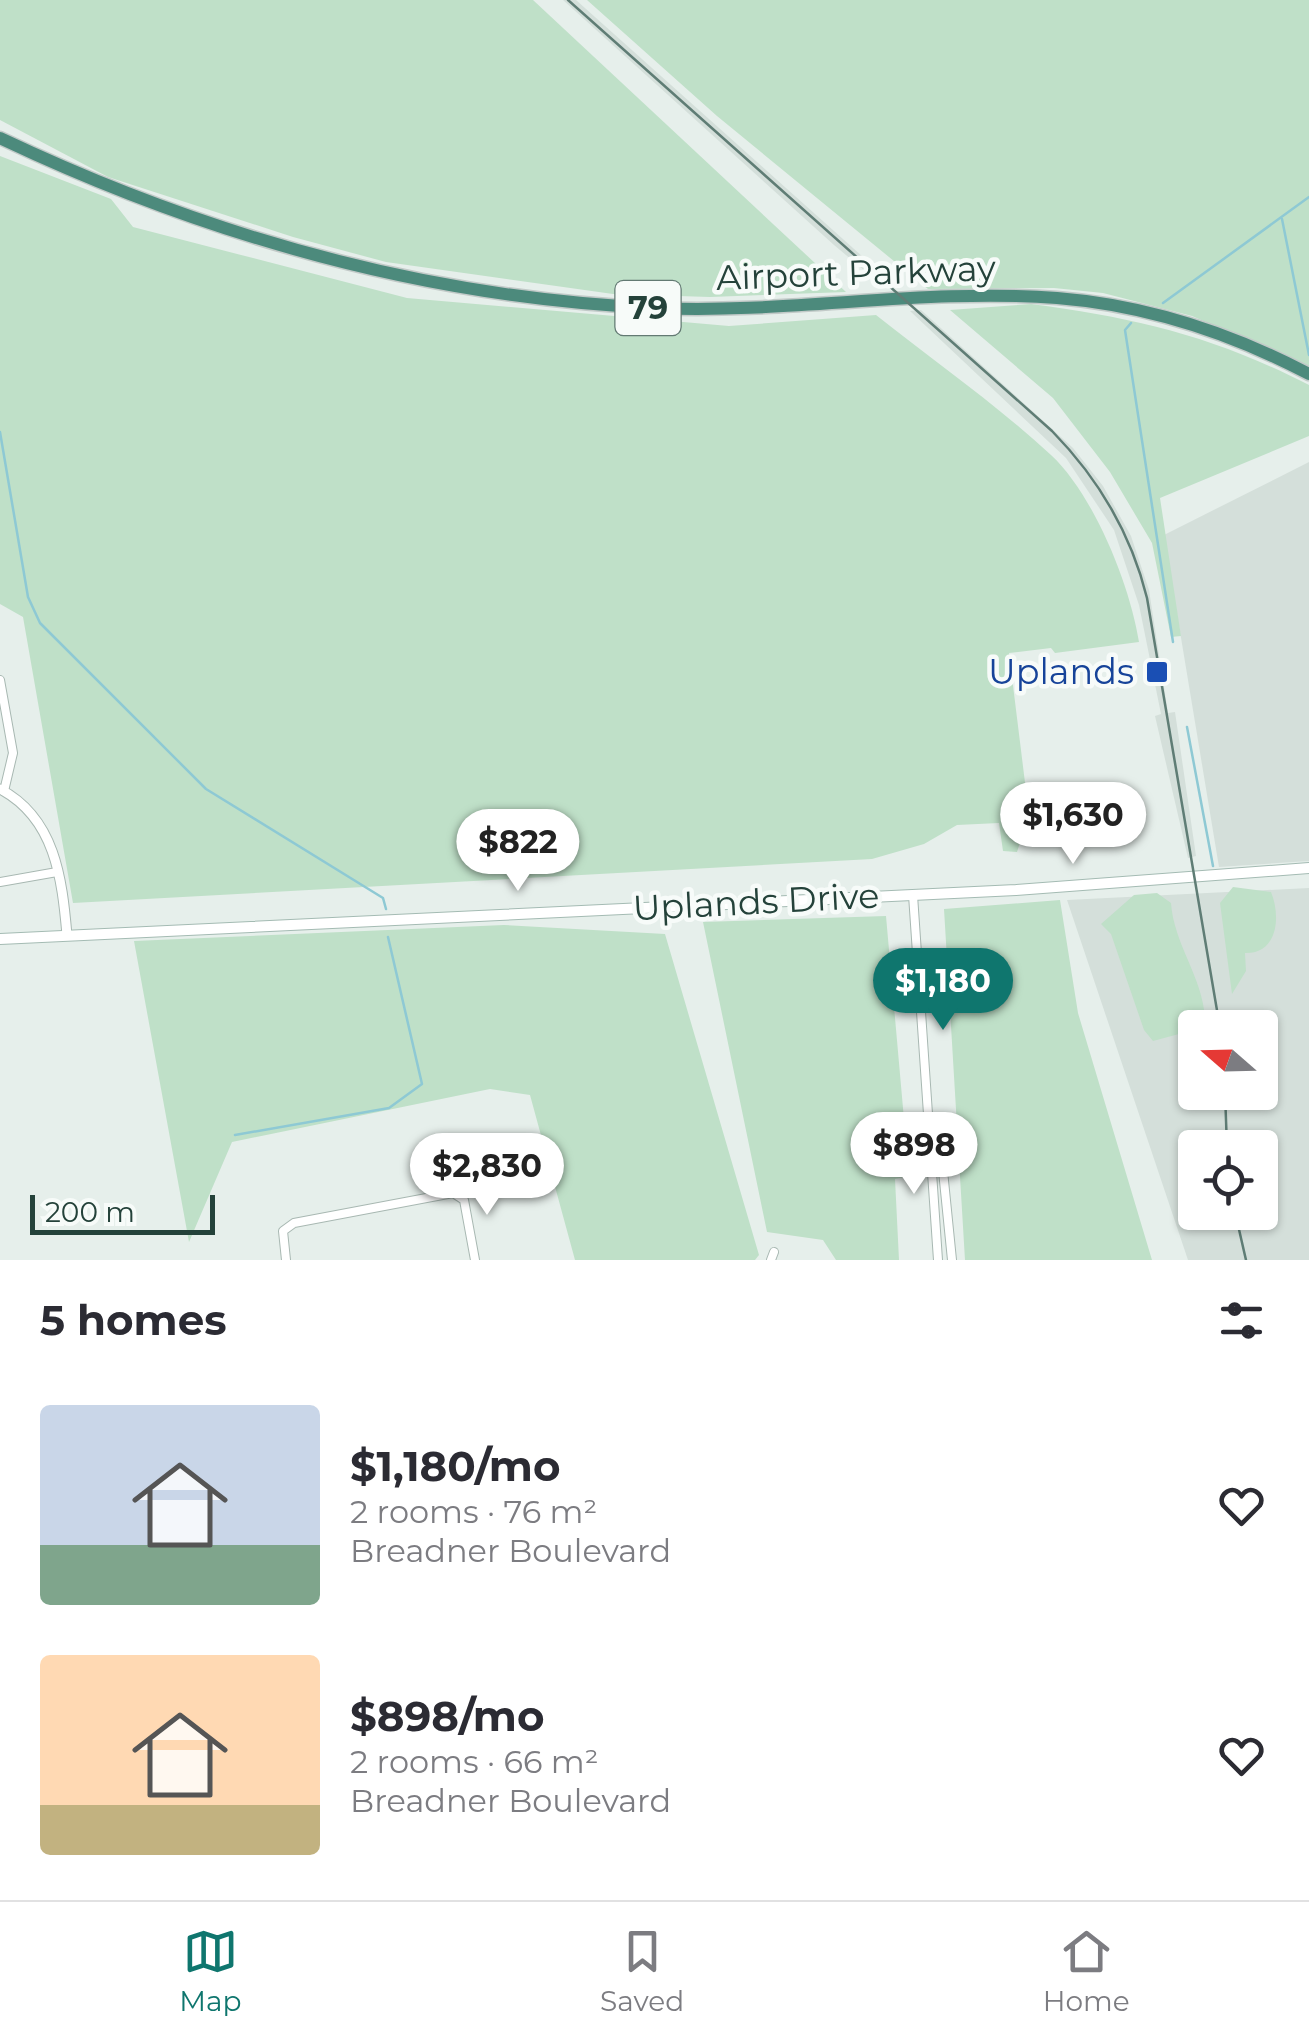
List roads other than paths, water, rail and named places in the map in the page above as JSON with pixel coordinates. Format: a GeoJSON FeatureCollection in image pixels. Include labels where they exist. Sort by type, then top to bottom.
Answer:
{"type":"FeatureCollection","features":[{"type":"Feature","properties":{"kind":"highway","name":"Airport Parkway"},"geometry":{"type":"LineString","coordinates":[[0,138],[107,187],[216,227],[326,260],[446,286],[564,302],[699,310],[980,296],[1059,298],[1140,312],[1216,332],[1309,374]]}},
{"type":"Feature","properties":{"kind":"main road"},"geometry":{"type":"LineString","coordinates":[[1307,871],[1309,855]]}},
{"type":"Feature","properties":{"kind":"main road","name":"Uplands Drive"},"geometry":{"type":"LineString","coordinates":[[0,939],[913,895],[1307,871]]}},
{"type":"Feature","properties":{"kind":"street"},"geometry":{"type":"LineString","coordinates":[[0,680],[13,753],[2,790],[30,810],[44,828],[57,872],[67,935]]}},
{"type":"Feature","properties":{"kind":"street"},"geometry":{"type":"LineString","coordinates":[[0,882],[57,872]]}},
{"type":"Feature","properties":{"kind":"street"},"geometry":{"type":"LineString","coordinates":[[913,895],[938,1260]]}},
{"type":"Feature","properties":{"kind":"street"},"geometry":{"type":"LineString","coordinates":[[932,1135],[942,1162],[952,1260]]}},
{"type":"Feature","properties":{"kind":"street"},"geometry":{"type":"LineString","coordinates":[[286,1260],[283,1231],[294,1223],[436,1195],[460,1195],[476,1260]]}},
{"type":"Feature","properties":{"kind":"waterway"},"geometry":{"type":"LineString","coordinates":[[1163,303],[1309,197]]}},
{"type":"Feature","properties":{"kind":"waterway"},"geometry":{"type":"LineString","coordinates":[[1282,219],[1309,355]]}},
{"type":"Feature","properties":{"kind":"waterway"},"geometry":{"type":"LineString","coordinates":[[1131,323],[1125,330],[1173,642]]}},
{"type":"Feature","properties":{"kind":"waterway"},"geometry":{"type":"LineString","coordinates":[[0,432],[28,597],[40,623],[206,789],[383,898],[386,909]]}},
{"type":"Feature","properties":{"kind":"waterway"},"geometry":{"type":"LineString","coordinates":[[1187,727],[1213,866]]}},
{"type":"Feature","properties":{"kind":"waterway"},"geometry":{"type":"LineString","coordinates":[[235,1135],[389,1108],[422,1084],[388,937]]}},
{"type":"Feature","properties":{"kind":"tram line"},"geometry":{"type":"LineString","coordinates":[[568,0],[1052,431],[1111,508],[1132,551],[1147,598],[1217,1010]]}},
{"type":"Feature","properties":{"kind":"tram line"},"geometry":{"type":"LineString","coordinates":[[1226,1110],[1226,1130]]}},
{"type":"Feature","properties":{"kind":"tram line"},"geometry":{"type":"LineString","coordinates":[[1239,1230],[1246,1260]]}},
{"type":"Feature","properties":{"kind":"place","name":"Uplands"},"geometry":{"type":"Point","coordinates":[1157,672]}}]}
